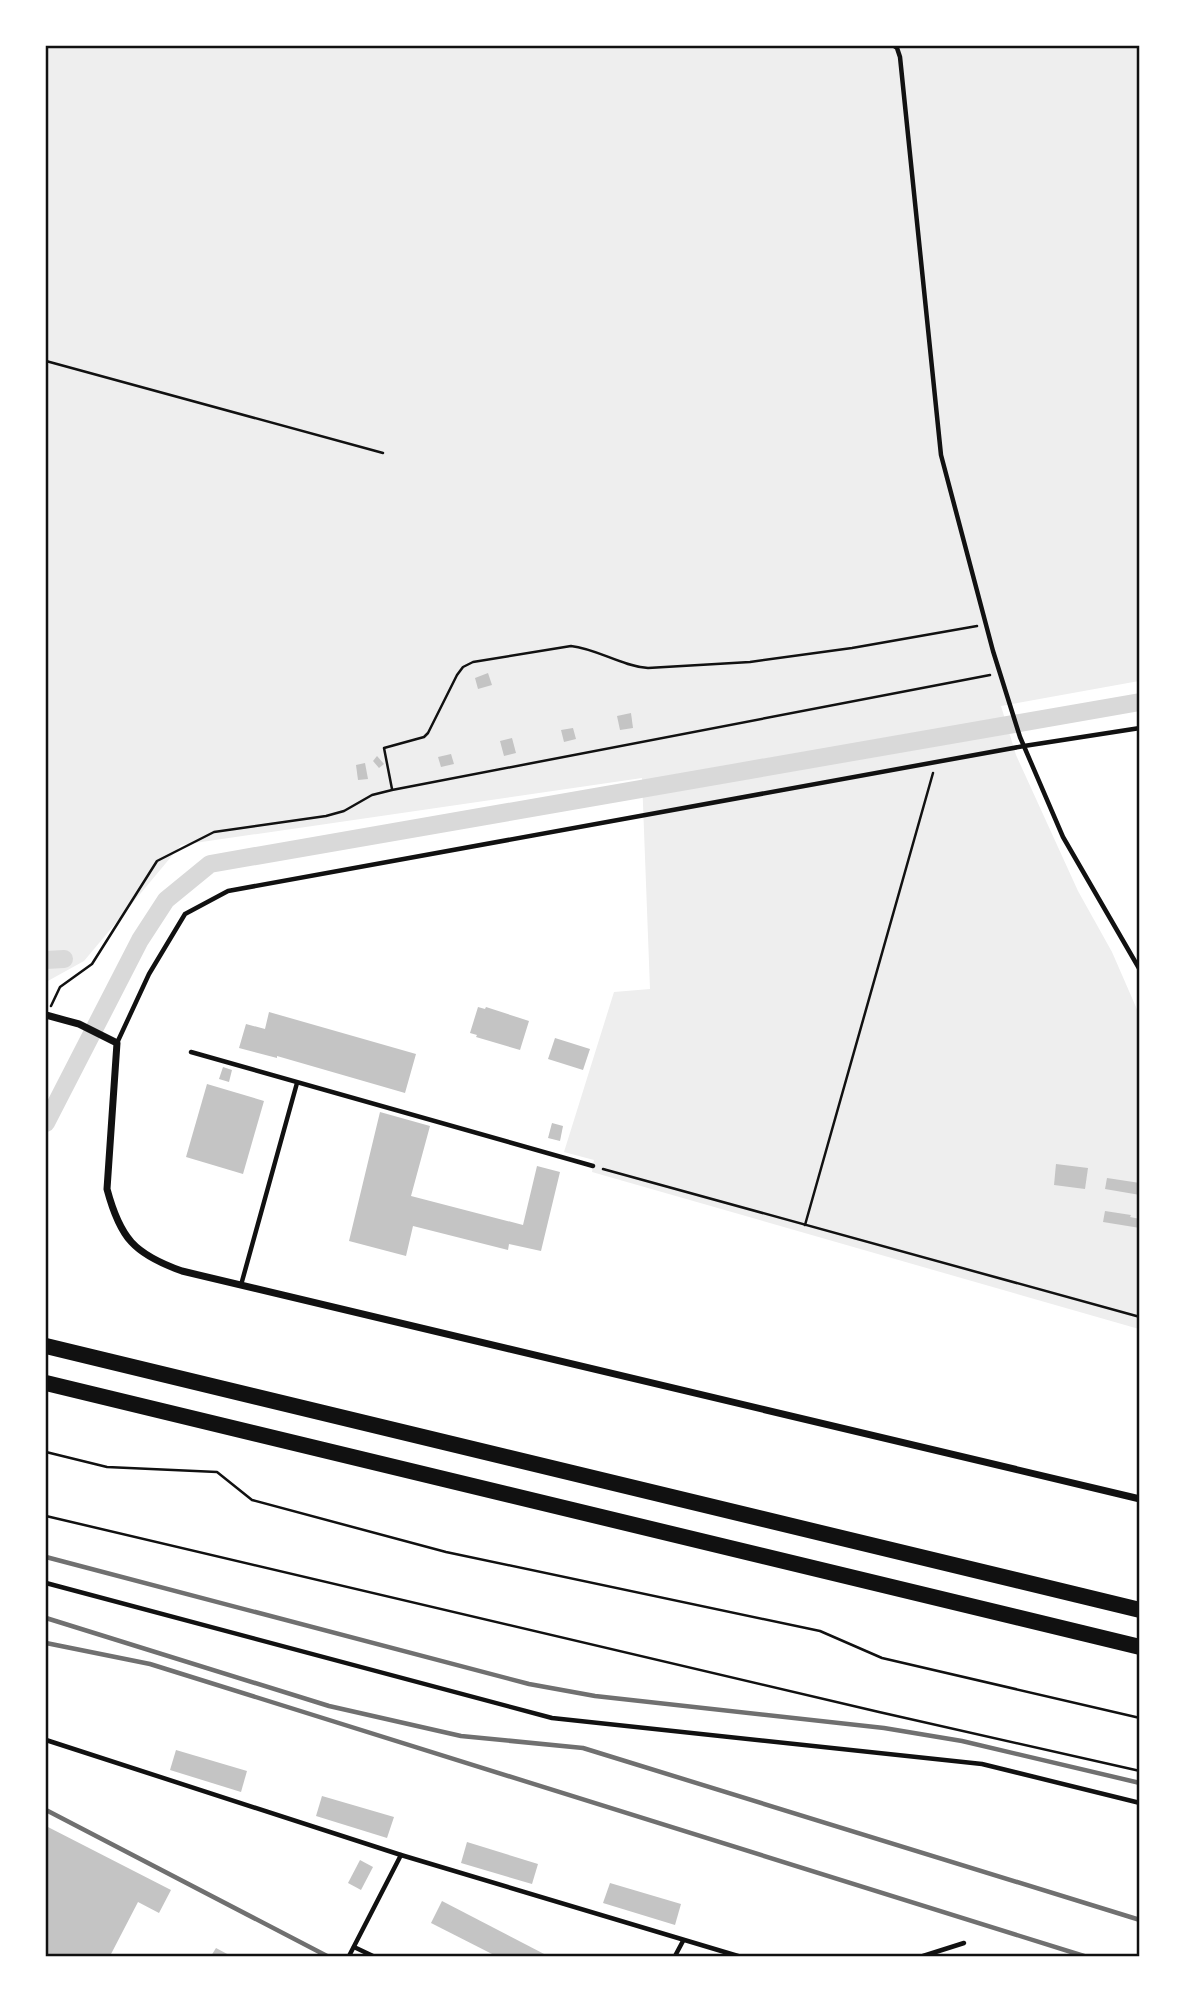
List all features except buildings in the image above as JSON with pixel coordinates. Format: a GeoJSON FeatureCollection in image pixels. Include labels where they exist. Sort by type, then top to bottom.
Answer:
{"type":"FeatureCollection","features":[{"type":"Feature","properties":{"kind":"highway"},"geometry":{"type":"LineString","coordinates":[[46,1346],[1139,1610]]}},
{"type":"Feature","properties":{"kind":"highway"},"geometry":{"type":"LineString","coordinates":[[46,1383],[1139,1647]]}},
{"type":"Feature","properties":{"kind":"street"},"geometry":{"type":"LineString","coordinates":[[46,1015],[79,1024],[117,1043],[107,1189],[112,1209],[122,1229],[146,1256],[160,1263],[182,1271],[1139,1499]]}},
{"type":"Feature","properties":{"kind":"lane"},"geometry":{"type":"LineString","coordinates":[[894,46],[900,57],[941,455],[1020,737],[1063,837],[1139,970]]}},
{"type":"Feature","properties":{"kind":"lane"},"geometry":{"type":"LineString","coordinates":[[117,1043],[149,974],[185,914],[228,891],[1024,746],[1139,728]]}},
{"type":"Feature","properties":{"kind":"lane"},"geometry":{"type":"LineString","coordinates":[[191,1052],[593,1166]]}},
{"type":"Feature","properties":{"kind":"lane"},"geometry":{"type":"LineString","coordinates":[[241,1285],[298,1083]]}},
{"type":"Feature","properties":{"kind":"lane"},"geometry":{"type":"LineString","coordinates":[[46,1583],[552,1718],[982,1764],[1139,1803]]}},
{"type":"Feature","properties":{"kind":"lane"},"geometry":{"type":"LineString","coordinates":[[46,1740],[401,1855],[738,1956]]}},
{"type":"Feature","properties":{"kind":"lane"},"geometry":{"type":"LineString","coordinates":[[349,1956],[401,1855]]}},
{"type":"Feature","properties":{"kind":"lane"},"geometry":{"type":"LineString","coordinates":[[675,1956],[683,1941]]}},
{"type":"Feature","properties":{"kind":"lane"},"geometry":{"type":"LineString","coordinates":[[923,1956],[964,1943]]}},
{"type":"Feature","properties":{"kind":"lane"},"geometry":{"type":"LineString","coordinates":[[354,1947],[373,1956]]}},
{"type":"Feature","properties":{"kind":"path"},"geometry":{"type":"LineString","coordinates":[[46,360],[383,453]]}},
{"type":"Feature","properties":{"kind":"path"},"geometry":{"type":"LineString","coordinates":[[392,790],[384,748],[424,737],[457,675],[463,667],[473,662],[571,646],[648,668],[750,662],[852,648],[987,624]]}},
{"type":"Feature","properties":{"kind":"path"},"geometry":{"type":"LineString","coordinates":[[46,1015],[60,987],[92,964],[157,861],[214,832],[326,816],[344,811],[372,795],[392,790],[1000,673]]}},
{"type":"Feature","properties":{"kind":"path"},"geometry":{"type":"LineString","coordinates":[[805,1224],[936,762]]}},
{"type":"Feature","properties":{"kind":"path"},"geometry":{"type":"LineString","coordinates":[[593,1166],[1139,1317]]}},
{"type":"Feature","properties":{"kind":"path"},"geometry":{"type":"LineString","coordinates":[[46,1452],[107,1467],[217,1472],[252,1500],[446,1552],[820,1631],[882,1658],[1139,1718]]}},
{"type":"Feature","properties":{"kind":"path"},"geometry":{"type":"LineString","coordinates":[[46,1516],[1139,1771]]}},
{"type":"Feature","properties":{"kind":"shaded area"},"geometry":{"type":"Polygon","coordinates":[[[46,46],[1139,46],[1139,681],[1001,706],[1016,755],[1078,891],[1112,952],[1139,1014],[1139,1329],[592,1172],[594,1160],[564,1152],[614,992],[650,989],[642,778],[181,845],[84,961],[46,982],[46,46]]]}},
{"type":"Feature","properties":{"kind":"waterway"},"geometry":{"type":"LineString","coordinates":[[46,1123],[140,940],[166,900],[210,864],[1140,702]]}},
{"type":"Feature","properties":{"kind":"waterway"},"geometry":{"type":"LineString","coordinates":[[46,960],[64,959]]}},
{"type":"Feature","properties":{"kind":"railway"},"geometry":{"type":"LineString","coordinates":[[46,1557],[529,1684],[595,1696],[884,1728],[962,1741],[1140,1783]]}},
{"type":"Feature","properties":{"kind":"railway"},"geometry":{"type":"LineString","coordinates":[[46,1618],[329,1706],[461,1736],[583,1748],[1140,1920]]}},
{"type":"Feature","properties":{"kind":"railway"},"geometry":{"type":"LineString","coordinates":[[46,1643],[150,1664],[1084,1956]]}},
{"type":"Feature","properties":{"kind":"railway"},"geometry":{"type":"LineString","coordinates":[[46,1810],[327,1956]]}}]}
